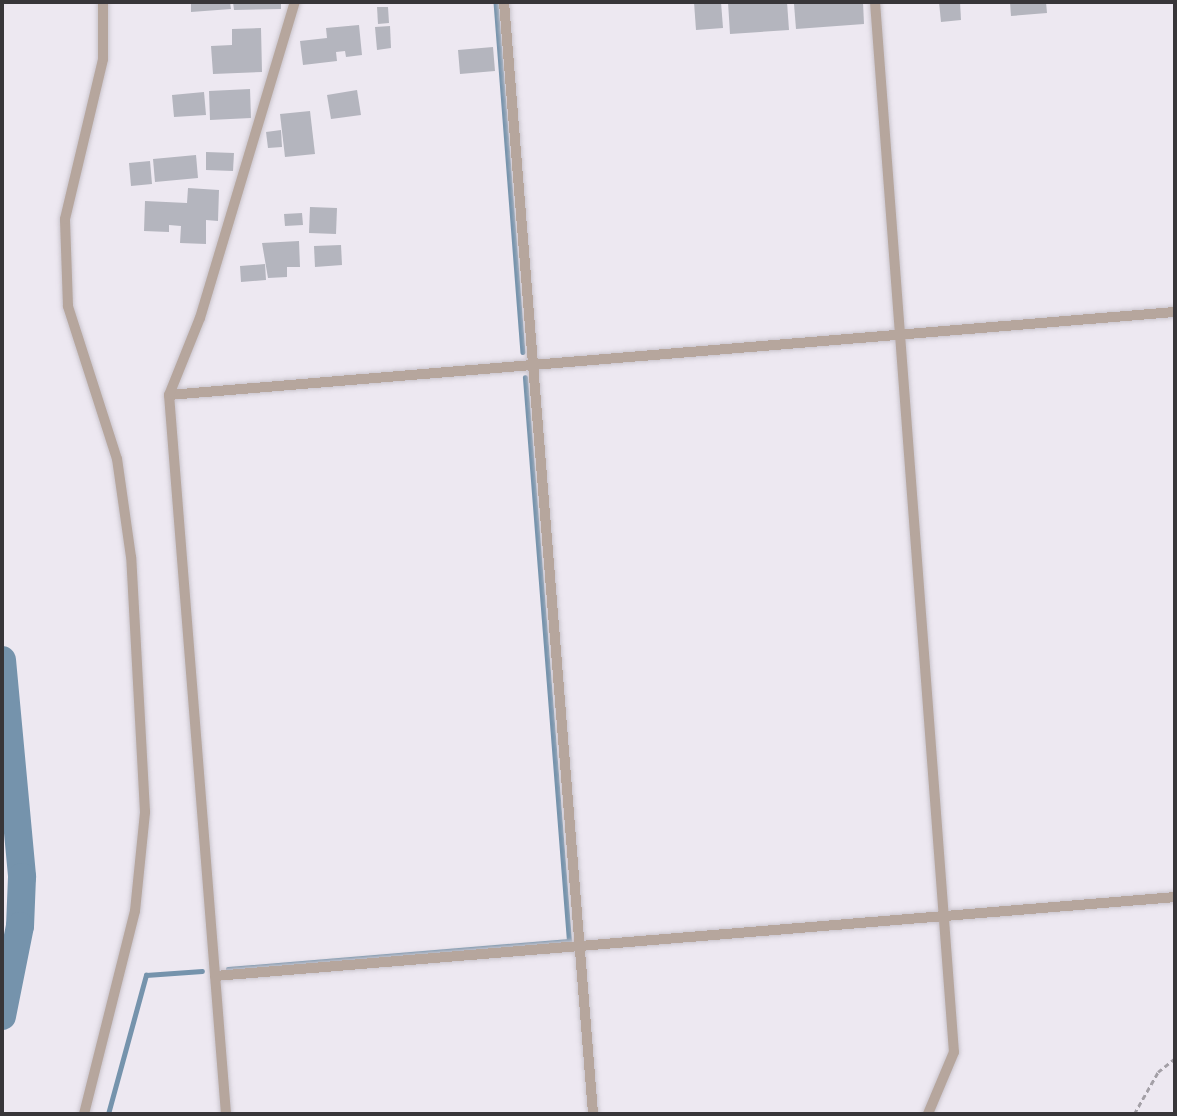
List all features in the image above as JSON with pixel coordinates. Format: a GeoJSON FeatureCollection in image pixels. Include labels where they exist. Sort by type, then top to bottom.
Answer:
{"type":"FeatureCollection","features":[{"type":"Feature","properties":{"kind":"lane"},"geometry":{"type":"LineString","coordinates":[[84,1114],[135,911],[145,812],[132,570],[117,459],[68,306],[65,219],[103,59],[103,2]]}},
{"type":"Feature","properties":{"kind":"lane"},"geometry":{"type":"LineString","coordinates":[[226,1114],[169,395],[200,318],[295,2]]}},
{"type":"Feature","properties":{"kind":"lane"},"geometry":{"type":"LineString","coordinates":[[504,2],[593,1114]]}},
{"type":"Feature","properties":{"kind":"lane"},"geometry":{"type":"LineString","coordinates":[[874,2],[946,918],[954,1052],[929,1114]]}},
{"type":"Feature","properties":{"kind":"lane"},"geometry":{"type":"LineString","coordinates":[[169,395],[1175,312]]}},
{"type":"Feature","properties":{"kind":"lane"},"geometry":{"type":"LineString","coordinates":[[215,976],[946,918],[1175,897]]}},
{"type":"Feature","properties":{"kind":"path"},"geometry":{"type":"LineString","coordinates":[[1134,1114],[1158,1072],[1175,1058]]}},
{"type":"Feature","properties":{"kind":"building"},"geometry":{"type":"Polygon","coordinates":[[[191,2],[230,2],[231,9],[191,12],[191,2]]]}},
{"type":"Feature","properties":{"kind":"building"},"geometry":{"type":"Polygon","coordinates":[[[233,2],[281,2],[281,9],[234,10],[233,2]]]}},
{"type":"Feature","properties":{"kind":"building"},"geometry":{"type":"Polygon","coordinates":[[[694,2],[721,2],[723,28],[696,30],[694,2]]]}},
{"type":"Feature","properties":{"kind":"building"},"geometry":{"type":"Polygon","coordinates":[[[728,2],[787,2],[789,30],[730,34],[728,2]]]}},
{"type":"Feature","properties":{"kind":"building"},"geometry":{"type":"Polygon","coordinates":[[[863,2],[864,24],[796,29],[794,4],[863,2]]]}},
{"type":"Feature","properties":{"kind":"building"},"geometry":{"type":"Polygon","coordinates":[[[939,2],[960,2],[961,20],[941,22],[939,2]]]}},
{"type":"Feature","properties":{"kind":"building"},"geometry":{"type":"Polygon","coordinates":[[[1010,2],[1046,2],[1047,13],[1011,16],[1010,2]]]}},
{"type":"Feature","properties":{"kind":"building"},"geometry":{"type":"Polygon","coordinates":[[[377,7],[388,7],[389,23],[378,24],[377,7]]]}},
{"type":"Feature","properties":{"kind":"building"},"geometry":{"type":"Polygon","coordinates":[[[359,25],[362,55],[346,57],[345,51],[336,52],[337,61],[303,65],[300,41],[327,38],[326,28],[359,25]]]}},
{"type":"Feature","properties":{"kind":"building"},"geometry":{"type":"Polygon","coordinates":[[[390,26],[391,48],[377,50],[375,27],[390,26]]]}},
{"type":"Feature","properties":{"kind":"building"},"geometry":{"type":"Polygon","coordinates":[[[261,28],[262,72],[213,74],[211,46],[232,45],[232,29],[261,28]]]}},
{"type":"Feature","properties":{"kind":"building"},"geometry":{"type":"Polygon","coordinates":[[[493,47],[495,71],[460,74],[458,50],[493,47]]]}},
{"type":"Feature","properties":{"kind":"building"},"geometry":{"type":"Polygon","coordinates":[[[250,89],[251,118],[210,120],[209,91],[250,89]]]}},
{"type":"Feature","properties":{"kind":"building"},"geometry":{"type":"Polygon","coordinates":[[[357,90],[361,115],[331,119],[327,95],[357,90]]]}},
{"type":"Feature","properties":{"kind":"building"},"geometry":{"type":"Polygon","coordinates":[[[204,92],[206,115],[174,117],[172,95],[204,92]]]}},
{"type":"Feature","properties":{"kind":"building"},"geometry":{"type":"Polygon","coordinates":[[[310,111],[315,154],[285,157],[280,114],[310,111]]]}},
{"type":"Feature","properties":{"kind":"building"},"geometry":{"type":"Polygon","coordinates":[[[281,130],[282,147],[268,148],[266,132],[281,130]]]}},
{"type":"Feature","properties":{"kind":"building"},"geometry":{"type":"Polygon","coordinates":[[[206,152],[234,153],[233,171],[206,170],[206,152]]]}},
{"type":"Feature","properties":{"kind":"building"},"geometry":{"type":"Polygon","coordinates":[[[196,155],[198,178],[155,182],[153,159],[196,155]]]}},
{"type":"Feature","properties":{"kind":"building"},"geometry":{"type":"Polygon","coordinates":[[[150,161],[152,184],[131,186],[129,163],[150,161]]]}},
{"type":"Feature","properties":{"kind":"building"},"geometry":{"type":"Polygon","coordinates":[[[188,188],[219,190],[218,221],[206,220],[206,244],[180,243],[181,226],[169,225],[169,232],[144,231],[145,201],[187,203],[188,188]]]}},
{"type":"Feature","properties":{"kind":"building"},"geometry":{"type":"Polygon","coordinates":[[[310,207],[337,208],[336,234],[309,233],[310,207]]]}},
{"type":"Feature","properties":{"kind":"building"},"geometry":{"type":"Polygon","coordinates":[[[302,213],[303,225],[285,226],[284,214],[302,213]]]}},
{"type":"Feature","properties":{"kind":"building"},"geometry":{"type":"Polygon","coordinates":[[[299,241],[300,267],[287,267],[287,277],[268,278],[262,243],[299,241]]]}},
{"type":"Feature","properties":{"kind":"building"},"geometry":{"type":"Polygon","coordinates":[[[341,245],[342,265],[315,267],[314,246],[341,245]]]}},
{"type":"Feature","properties":{"kind":"building"},"geometry":{"type":"Polygon","coordinates":[[[265,264],[266,280],[241,282],[240,266],[265,264]]]}},
{"type":"Feature","properties":{"kind":"waterway"},"geometry":{"type":"LineString","coordinates":[[496,2],[523,352]]}},
{"type":"Feature","properties":{"kind":"waterway"},"geometry":{"type":"LineString","coordinates":[[228,969],[569,941],[525,378]]}},
{"type":"Feature","properties":{"kind":"waterway"},"geometry":{"type":"LineString","coordinates":[[2,660],[22,877],[20,926],[2,1016]]}},
{"type":"Feature","properties":{"kind":"waterway"},"geometry":{"type":"LineString","coordinates":[[108,1114],[146,975],[202,971]]}}]}
